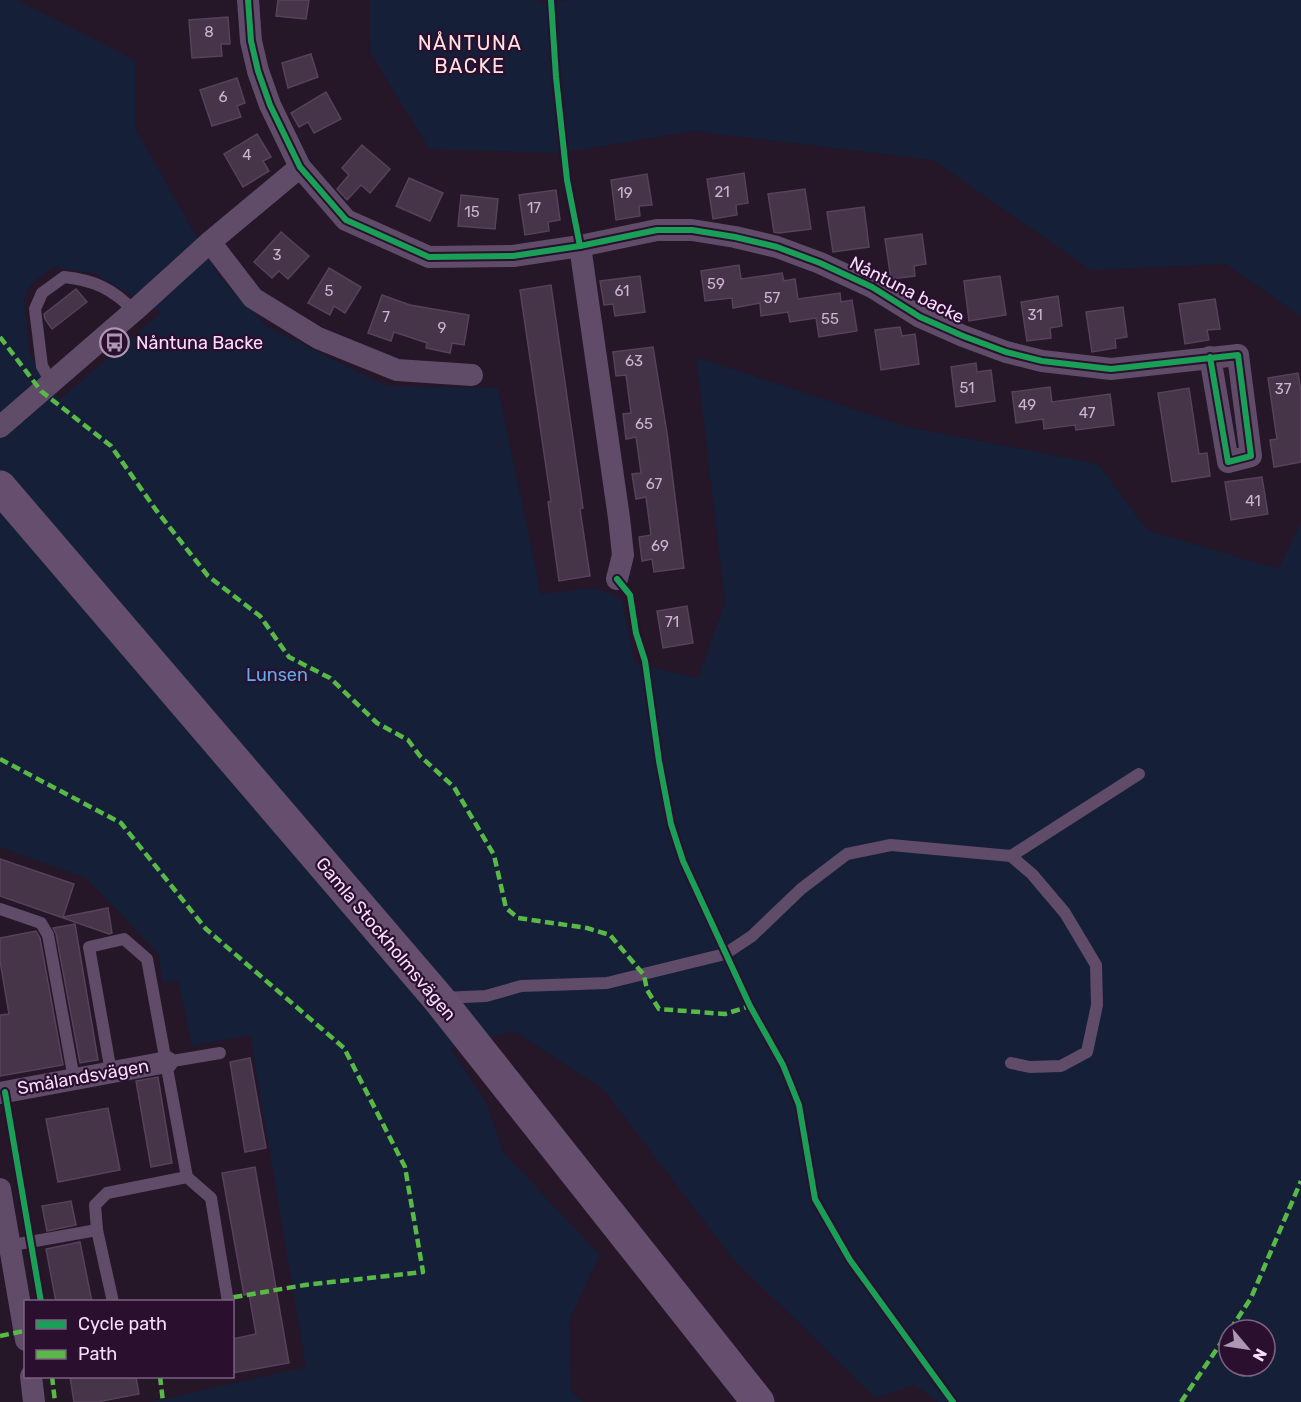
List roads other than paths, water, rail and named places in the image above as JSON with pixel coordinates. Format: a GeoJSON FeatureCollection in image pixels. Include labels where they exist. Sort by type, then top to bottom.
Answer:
{"type":"FeatureCollection","features":[{"type":"Feature","properties":{"kind":"main road","name":"Gamla Stockholmsvägen"},"geometry":{"type":"LineString","coordinates":[[0,487],[438,998],[758,1402]]}},
{"type":"Feature","properties":{"kind":"street","name":"Nåntuna backe"},"geometry":{"type":"LineString","coordinates":[[248,0],[251,41],[258,71],[270,105],[300,167],[346,220],[429,257],[513,256],[580,246],[657,230],[692,230],[777,247],[872,286],[920,317],[1006,352],[1042,361],[1111,369],[1210,357]]}},
{"type":"Feature","properties":{"kind":"street"},"geometry":{"type":"LineString","coordinates":[[0,427],[135,311],[210,242],[300,167]]}},
{"type":"Feature","properties":{"kind":"street"},"geometry":{"type":"LineString","coordinates":[[210,242],[253,298],[318,338],[397,370],[472,375]]}},
{"type":"Feature","properties":{"kind":"street"},"geometry":{"type":"LineString","coordinates":[[580,246],[620,527],[623,555],[617,579]]}},
{"type":"Feature","properties":{"kind":"street","name":"Smålandsvägen"},"geometry":{"type":"LineString","coordinates":[[0,1093],[167,1062]]}},
{"type":"Feature","properties":{"kind":"street"},"geometry":{"type":"LineString","coordinates":[[0,1189],[4,1246],[24,1330]]}},
{"type":"Feature","properties":{"kind":"street"},"geometry":{"type":"LineString","coordinates":[[31,1378],[34,1402]]}},
{"type":"Feature","properties":{"kind":"lane"},"geometry":{"type":"LineString","coordinates":[[51,382],[42,366],[35,309],[42,293],[64,277],[84,279],[113,293],[135,311]]}},
{"type":"Feature","properties":{"kind":"lane"},"geometry":{"type":"LineString","coordinates":[[1011,856],[1139,774]]}},
{"type":"Feature","properties":{"kind":"lane"},"geometry":{"type":"LineString","coordinates":[[438,998],[486,996],[521,987],[607,983],[725,954],[752,936],[801,889],[847,854],[891,845],[1011,856],[1032,874],[1065,913],[1096,964],[1097,1005],[1087,1053],[1061,1066],[1030,1067],[1011,1063]]}},
{"type":"Feature","properties":{"kind":"lane"},"geometry":{"type":"LineString","coordinates":[[0,909],[40,923],[48,935],[74,1079]]}},
{"type":"Feature","properties":{"kind":"lane"},"geometry":{"type":"LineString","coordinates":[[111,1072],[89,947],[124,939],[147,959],[187,1177],[212,1198],[228,1300]]}},
{"type":"Feature","properties":{"kind":"lane"},"geometry":{"type":"LineString","coordinates":[[167,1062],[220,1053]]}},
{"type":"Feature","properties":{"kind":"lane"},"geometry":{"type":"LineString","coordinates":[[112,1300],[97,1230],[95,1205],[107,1193],[187,1177]]}},
{"type":"Feature","properties":{"kind":"lane"},"geometry":{"type":"LineString","coordinates":[[4,1246],[97,1230]]}},
{"type":"Feature","properties":{"kind":"place","name":"Nåntuna Backe"},"geometry":{"type":"Point","coordinates":[115,343]}},
{"type":"Feature","properties":{"kind":"district","name":"NÅNTUNA BACKE"},"geometry":{"type":"Point","coordinates":[470,54]}},
{"type":"Feature","properties":{"kind":"park label","name":"Lunsen"},"geometry":{"type":"Point","coordinates":[277,675]}}]}
